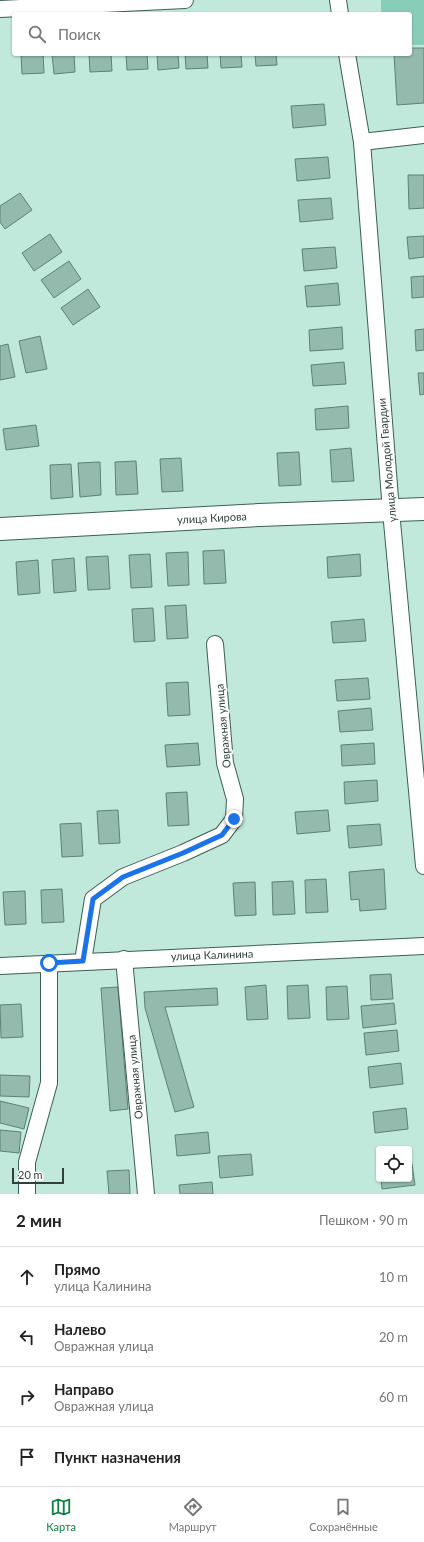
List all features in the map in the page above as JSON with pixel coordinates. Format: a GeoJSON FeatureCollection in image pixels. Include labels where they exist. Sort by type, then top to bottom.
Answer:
{"type":"FeatureCollection","features":[{"type":"Feature","properties":{"kind":"street"},"geometry":{"type":"LineString","coordinates":[[0,9],[50,3],[185,0]]}},
{"type":"Feature","properties":{"kind":"street"},"geometry":{"type":"LineString","coordinates":[[338,0],[340,12]]}},
{"type":"Feature","properties":{"kind":"street","name":"улица Молодой Гвардии"},"geometry":{"type":"LineString","coordinates":[[347,56],[362,142],[391,511],[424,866]]}},
{"type":"Feature","properties":{"kind":"street"},"geometry":{"type":"LineString","coordinates":[[362,142],[424,135]]}},
{"type":"Feature","properties":{"kind":"street","name":"улица Кирова"},"geometry":{"type":"LineString","coordinates":[[0,529],[424,509]]}},
{"type":"Feature","properties":{"kind":"street","name":"Овражная улица"},"geometry":{"type":"LineString","coordinates":[[83,961],[93,899],[123,877],[183,853],[222,835],[234,819],[235,799],[225,763],[214,644]]}},
{"type":"Feature","properties":{"kind":"street","name":"улица Калинина"},"geometry":{"type":"LineString","coordinates":[[0,966],[424,946]]}},
{"type":"Feature","properties":{"kind":"street","name":"Овражная улица"},"geometry":{"type":"LineString","coordinates":[[124,959],[146,1194]]}},
{"type":"Feature","properties":{"kind":"street"},"geometry":{"type":"LineString","coordinates":[[27,1194],[27,1162],[49,1083],[49,963]]}},
{"type":"Feature","properties":{"kind":"green space"},"geometry":{"type":"Polygon","coordinates":[[[381,0],[424,0],[424,45],[412,45],[412,12],[381,12],[381,0]]]}},
{"type":"Feature","properties":{"kind":"building"},"geometry":{"type":"Polygon","coordinates":[[[412,48],[424,48],[424,103],[397,105],[394,56],[412,56],[412,48]]]}},
{"type":"Feature","properties":{"kind":"building"},"geometry":{"type":"Polygon","coordinates":[[[21,56],[43,56],[44,73],[22,74],[21,56]]]}},
{"type":"Feature","properties":{"kind":"building"},"geometry":{"type":"Polygon","coordinates":[[[52,56],[74,56],[75,72],[54,74],[52,56]]]}},
{"type":"Feature","properties":{"kind":"building"},"geometry":{"type":"Polygon","coordinates":[[[89,56],[111,56],[112,71],[90,72],[89,56]]]}},
{"type":"Feature","properties":{"kind":"building"},"geometry":{"type":"Polygon","coordinates":[[[126,56],[147,56],[148,69],[127,70],[126,56]]]}},
{"type":"Feature","properties":{"kind":"building"},"geometry":{"type":"Polygon","coordinates":[[[157,56],[178,56],[179,68],[158,70],[157,56]]]}},
{"type":"Feature","properties":{"kind":"building"},"geometry":{"type":"Polygon","coordinates":[[[185,56],[207,56],[208,68],[186,69],[185,56]]]}},
{"type":"Feature","properties":{"kind":"building"},"geometry":{"type":"Polygon","coordinates":[[[220,56],[241,56],[242,67],[221,68],[220,56]]]}},
{"type":"Feature","properties":{"kind":"building"},"geometry":{"type":"Polygon","coordinates":[[[255,56],[276,56],[277,65],[256,66],[255,56]]]}},
{"type":"Feature","properties":{"kind":"building"},"geometry":{"type":"Polygon","coordinates":[[[324,104],[326,125],[293,128],[291,106],[324,104]]]}},
{"type":"Feature","properties":{"kind":"building"},"geometry":{"type":"Polygon","coordinates":[[[328,157],[330,178],[297,181],[295,159],[328,157]]]}},
{"type":"Feature","properties":{"kind":"building"},"geometry":{"type":"Polygon","coordinates":[[[408,175],[424,175],[424,208],[409,209],[408,175]]]}},
{"type":"Feature","properties":{"kind":"building"},"geometry":{"type":"Polygon","coordinates":[[[20,193],[32,210],[5,229],[0,222],[0,206],[20,193]]]}},
{"type":"Feature","properties":{"kind":"building"},"geometry":{"type":"Polygon","coordinates":[[[331,198],[333,219],[300,222],[298,200],[331,198]]]}},
{"type":"Feature","properties":{"kind":"building"},"geometry":{"type":"Polygon","coordinates":[[[50,234],[62,252],[34,271],[22,253],[50,234]]]}},
{"type":"Feature","properties":{"kind":"building"},"geometry":{"type":"Polygon","coordinates":[[[424,236],[424,257],[409,259],[407,237],[424,236]]]}},
{"type":"Feature","properties":{"kind":"building"},"geometry":{"type":"Polygon","coordinates":[[[335,247],[337,268],[304,271],[302,249],[335,247]]]}},
{"type":"Feature","properties":{"kind":"building"},"geometry":{"type":"Polygon","coordinates":[[[69,261],[81,279],[54,298],[41,280],[69,261]]]}},
{"type":"Feature","properties":{"kind":"building"},"geometry":{"type":"Polygon","coordinates":[[[424,276],[424,297],[412,298],[411,277],[424,276]]]}},
{"type":"Feature","properties":{"kind":"building"},"geometry":{"type":"Polygon","coordinates":[[[338,283],[340,305],[307,307],[305,286],[338,283]]]}},
{"type":"Feature","properties":{"kind":"building"},"geometry":{"type":"Polygon","coordinates":[[[88,289],[100,307],[73,325],[61,308],[88,289]]]}},
{"type":"Feature","properties":{"kind":"building"},"geometry":{"type":"Polygon","coordinates":[[[342,327],[343,349],[310,351],[309,330],[342,327]]]}},
{"type":"Feature","properties":{"kind":"building"},"geometry":{"type":"Polygon","coordinates":[[[424,329],[424,350],[416,351],[415,330],[424,329]]]}},
{"type":"Feature","properties":{"kind":"building"},"geometry":{"type":"Polygon","coordinates":[[[40,336],[47,369],[26,373],[19,341],[40,336]]]}},
{"type":"Feature","properties":{"kind":"building"},"geometry":{"type":"Polygon","coordinates":[[[8,344],[15,377],[0,380],[0,346],[8,344]]]}},
{"type":"Feature","properties":{"kind":"building"},"geometry":{"type":"Polygon","coordinates":[[[344,362],[346,384],[313,386],[311,365],[344,362]]]}},
{"type":"Feature","properties":{"kind":"building"},"geometry":{"type":"Polygon","coordinates":[[[418,373],[424,373],[424,394],[420,395],[418,373]]]}},
{"type":"Feature","properties":{"kind":"building"},"geometry":{"type":"Polygon","coordinates":[[[348,406],[349,428],[316,430],[315,409],[348,406]]]}},
{"type":"Feature","properties":{"kind":"building"},"geometry":{"type":"Polygon","coordinates":[[[36,425],[39,446],[6,450],[3,429],[36,425]]]}},
{"type":"Feature","properties":{"kind":"building"},"geometry":{"type":"Polygon","coordinates":[[[351,448],[354,481],[332,482],[330,450],[351,448]]]}},
{"type":"Feature","properties":{"kind":"building"},"geometry":{"type":"Polygon","coordinates":[[[299,452],[301,485],[279,486],[277,453],[299,452]]]}},
{"type":"Feature","properties":{"kind":"building"},"geometry":{"type":"Polygon","coordinates":[[[181,458],[183,491],[162,492],[160,459],[181,458]]]}},
{"type":"Feature","properties":{"kind":"building"},"geometry":{"type":"Polygon","coordinates":[[[136,461],[138,494],[116,495],[115,462],[136,461]]]}},
{"type":"Feature","properties":{"kind":"building"},"geometry":{"type":"Polygon","coordinates":[[[100,462],[101,495],[80,497],[78,463],[100,462]]]}},
{"type":"Feature","properties":{"kind":"building"},"geometry":{"type":"Polygon","coordinates":[[[71,464],[73,497],[51,499],[50,465],[71,464]]]}},
{"type":"Feature","properties":{"kind":"building"},"geometry":{"type":"Polygon","coordinates":[[[224,550],[226,583],[204,584],[203,551],[224,550]]]}},
{"type":"Feature","properties":{"kind":"building"},"geometry":{"type":"Polygon","coordinates":[[[188,552],[189,585],[168,586],[166,553],[188,552]]]}},
{"type":"Feature","properties":{"kind":"building"},"geometry":{"type":"Polygon","coordinates":[[[150,554],[152,587],[131,588],[129,555],[150,554]]]}},
{"type":"Feature","properties":{"kind":"building"},"geometry":{"type":"Polygon","coordinates":[[[360,554],[361,576],[328,578],[327,557],[360,554]]]}},
{"type":"Feature","properties":{"kind":"building"},"geometry":{"type":"Polygon","coordinates":[[[108,556],[110,589],[88,590],[86,557],[108,556]]]}},
{"type":"Feature","properties":{"kind":"building"},"geometry":{"type":"Polygon","coordinates":[[[74,558],[76,591],[54,593],[52,560],[74,558]]]}},
{"type":"Feature","properties":{"kind":"building"},"geometry":{"type":"Polygon","coordinates":[[[38,560],[40,593],[18,595],[16,562],[38,560]]]}},
{"type":"Feature","properties":{"kind":"building"},"geometry":{"type":"Polygon","coordinates":[[[186,605],[188,638],[167,639],[165,606],[186,605]]]}},
{"type":"Feature","properties":{"kind":"building"},"geometry":{"type":"Polygon","coordinates":[[[153,608],[155,641],[134,642],[132,609],[153,608]]]}},
{"type":"Feature","properties":{"kind":"building"},"geometry":{"type":"Polygon","coordinates":[[[364,619],[366,641],[333,643],[331,622],[364,619]]]}},
{"type":"Feature","properties":{"kind":"building"},"geometry":{"type":"Polygon","coordinates":[[[368,678],[370,699],[337,701],[335,680],[368,678]]]}},
{"type":"Feature","properties":{"kind":"building"},"geometry":{"type":"Polygon","coordinates":[[[188,682],[190,715],[168,716],[166,683],[188,682]]]}},
{"type":"Feature","properties":{"kind":"building"},"geometry":{"type":"Polygon","coordinates":[[[371,708],[373,730],[340,732],[338,711],[371,708]]]}},
{"type":"Feature","properties":{"kind":"building"},"geometry":{"type":"Polygon","coordinates":[[[198,743],[200,765],[167,767],[165,745],[198,743]]]}},
{"type":"Feature","properties":{"kind":"building"},"geometry":{"type":"Polygon","coordinates":[[[374,743],[375,764],[342,766],[341,745],[374,743]]]}},
{"type":"Feature","properties":{"kind":"building"},"geometry":{"type":"Polygon","coordinates":[[[377,780],[378,801],[345,804],[344,782],[377,780]]]}},
{"type":"Feature","properties":{"kind":"building"},"geometry":{"type":"Polygon","coordinates":[[[187,792],[189,825],[168,826],[166,793],[187,792]]]}},
{"type":"Feature","properties":{"kind":"building"},"geometry":{"type":"Polygon","coordinates":[[[118,810],[120,843],[99,844],[97,811],[118,810]]]}},
{"type":"Feature","properties":{"kind":"building"},"geometry":{"type":"Polygon","coordinates":[[[328,810],[330,831],[297,834],[295,812],[328,810]]]}},
{"type":"Feature","properties":{"kind":"building"},"geometry":{"type":"Polygon","coordinates":[[[81,823],[83,856],[62,857],[60,824],[81,823]]]}},
{"type":"Feature","properties":{"kind":"building"},"geometry":{"type":"Polygon","coordinates":[[[380,824],[382,845],[349,848],[347,826],[380,824]]]}},
{"type":"Feature","properties":{"kind":"building"},"geometry":{"type":"Polygon","coordinates":[[[384,869],[386,909],[360,911],[359,899],[351,900],[349,872],[384,869]]]}},
{"type":"Feature","properties":{"kind":"building"},"geometry":{"type":"Polygon","coordinates":[[[326,879],[328,912],[306,913],[305,880],[326,879]]]}},
{"type":"Feature","properties":{"kind":"building"},"geometry":{"type":"Polygon","coordinates":[[[293,881],[295,914],[273,915],[272,882],[293,881]]]}},
{"type":"Feature","properties":{"kind":"building"},"geometry":{"type":"Polygon","coordinates":[[[255,882],[256,915],[235,916],[233,883],[255,882]]]}},
{"type":"Feature","properties":{"kind":"building"},"geometry":{"type":"Polygon","coordinates":[[[62,889],[64,922],[42,923],[41,890],[62,889]]]}},
{"type":"Feature","properties":{"kind":"building"},"geometry":{"type":"Polygon","coordinates":[[[25,891],[26,924],[5,925],[3,892],[25,891]]]}},
{"type":"Feature","properties":{"kind":"building"},"geometry":{"type":"Polygon","coordinates":[[[391,974],[393,999],[371,1000],[370,975],[391,974]]]}},
{"type":"Feature","properties":{"kind":"building"},"geometry":{"type":"Polygon","coordinates":[[[266,985],[268,1019],[247,1020],[245,987],[266,985]]]}},
{"type":"Feature","properties":{"kind":"building"},"geometry":{"type":"Polygon","coordinates":[[[308,985],[310,1018],[288,1019],[287,986],[308,985]]]}},
{"type":"Feature","properties":{"kind":"building"},"geometry":{"type":"Polygon","coordinates":[[[347,986],[349,1019],[327,1020],[326,987],[347,986]]]}},
{"type":"Feature","properties":{"kind":"building"},"geometry":{"type":"Polygon","coordinates":[[[118,987],[128,1109],[110,1111],[101,988],[118,987]]]}},
{"type":"Feature","properties":{"kind":"building"},"geometry":{"type":"Polygon","coordinates":[[[217,988],[218,1005],[165,1007],[194,1107],[175,1112],[145,1008],[144,992],[217,988]]]}},
{"type":"Feature","properties":{"kind":"building"},"geometry":{"type":"Polygon","coordinates":[[[394,1003],[396,1024],[363,1028],[361,1006],[394,1003]]]}},
{"type":"Feature","properties":{"kind":"building"},"geometry":{"type":"Polygon","coordinates":[[[21,1004],[23,1037],[1,1038],[0,1005],[21,1004]]]}},
{"type":"Feature","properties":{"kind":"building"},"geometry":{"type":"Polygon","coordinates":[[[397,1030],[399,1051],[366,1055],[364,1033],[397,1030]]]}},
{"type":"Feature","properties":{"kind":"building"},"geometry":{"type":"Polygon","coordinates":[[[401,1063],[403,1084],[370,1088],[368,1067],[401,1063]]]}},
{"type":"Feature","properties":{"kind":"building"},"geometry":{"type":"Polygon","coordinates":[[[0,1075],[30,1076],[29,1097],[0,1096],[0,1075]]]}},
{"type":"Feature","properties":{"kind":"building"},"geometry":{"type":"Polygon","coordinates":[[[0,1101],[29,1108],[24,1129],[0,1123],[0,1101]]]}},
{"type":"Feature","properties":{"kind":"building"},"geometry":{"type":"Polygon","coordinates":[[[406,1108],[408,1129],[375,1133],[373,1112],[406,1108]]]}},
{"type":"Feature","properties":{"kind":"building"},"geometry":{"type":"Polygon","coordinates":[[[0,1130],[21,1132],[19,1153],[0,1151],[0,1130]]]}},
{"type":"Feature","properties":{"kind":"building"},"geometry":{"type":"Polygon","coordinates":[[[208,1132],[210,1153],[177,1156],[175,1135],[208,1132]]]}},
{"type":"Feature","properties":{"kind":"building"},"geometry":{"type":"Polygon","coordinates":[[[251,1154],[253,1175],[220,1178],[218,1156],[251,1154]]]}},
{"type":"Feature","properties":{"kind":"building"},"geometry":{"type":"Polygon","coordinates":[[[412,1164],[415,1185],[382,1189],[381,1182],[412,1182],[412,1164]]]}},
{"type":"Feature","properties":{"kind":"building"},"geometry":{"type":"Polygon","coordinates":[[[129,1170],[130,1194],[109,1194],[107,1171],[129,1170]]]}},
{"type":"Feature","properties":{"kind":"building"},"geometry":{"type":"Polygon","coordinates":[[[212,1182],[213,1194],[180,1194],[179,1185],[212,1182]]]}},
{"type":"Feature","properties":{"kind":"route"},"geometry":{"type":"LineString","coordinates":[[49,963],[83,961],[93,899],[123,877],[183,853],[222,835],[234,819]]}}]}
